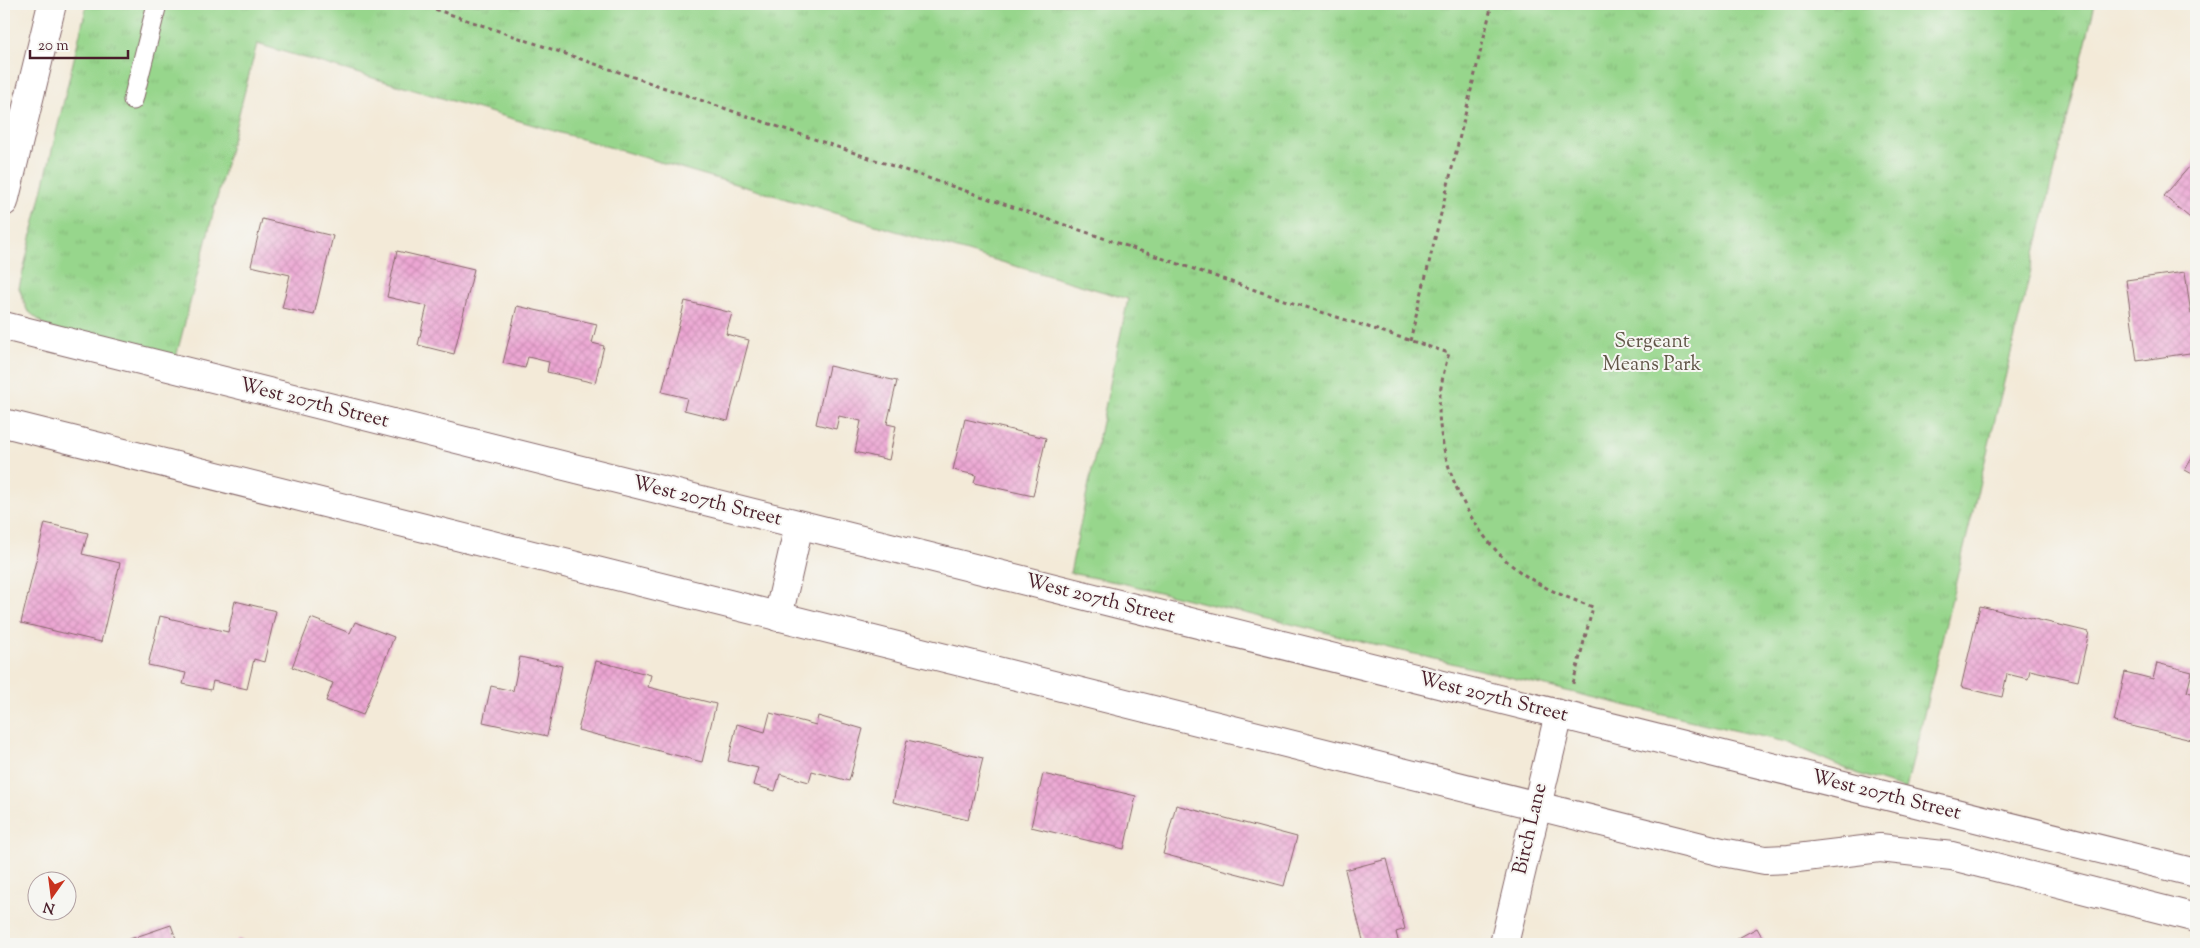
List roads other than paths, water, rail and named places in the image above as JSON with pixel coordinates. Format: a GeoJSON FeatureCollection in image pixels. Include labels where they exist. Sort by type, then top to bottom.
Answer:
{"type":"FeatureCollection","features":[{"type":"Feature","properties":{"kind":"street"},"geometry":{"type":"LineString","coordinates":[[4,202],[52,4]]}},
{"type":"Feature","properties":{"kind":"street","name":"West 207th Street"},"geometry":{"type":"LineString","coordinates":[[4,326],[2196,873]]}},
{"type":"Feature","properties":{"kind":"street"},"geometry":{"type":"LineString","coordinates":[[4,423],[1536,808],[1722,852],[1765,860],[1790,859],[1880,848],[1952,856],[2196,918]]}},
{"type":"Feature","properties":{"kind":"street"},"geometry":{"type":"LineString","coordinates":[[778,617],[799,525]]}},
{"type":"Feature","properties":{"kind":"street","name":"Birch Lane"},"geometry":{"type":"LineString","coordinates":[[1504,944],[1559,714]]}},
{"type":"Feature","properties":{"kind":"lane"},"geometry":{"type":"LineString","coordinates":[[133,100],[157,4]]}},
{"type":"Feature","properties":{"kind":"park label","name":"Sergeant Means Park"},"geometry":{"type":"Point","coordinates":[1652,354]}}]}
